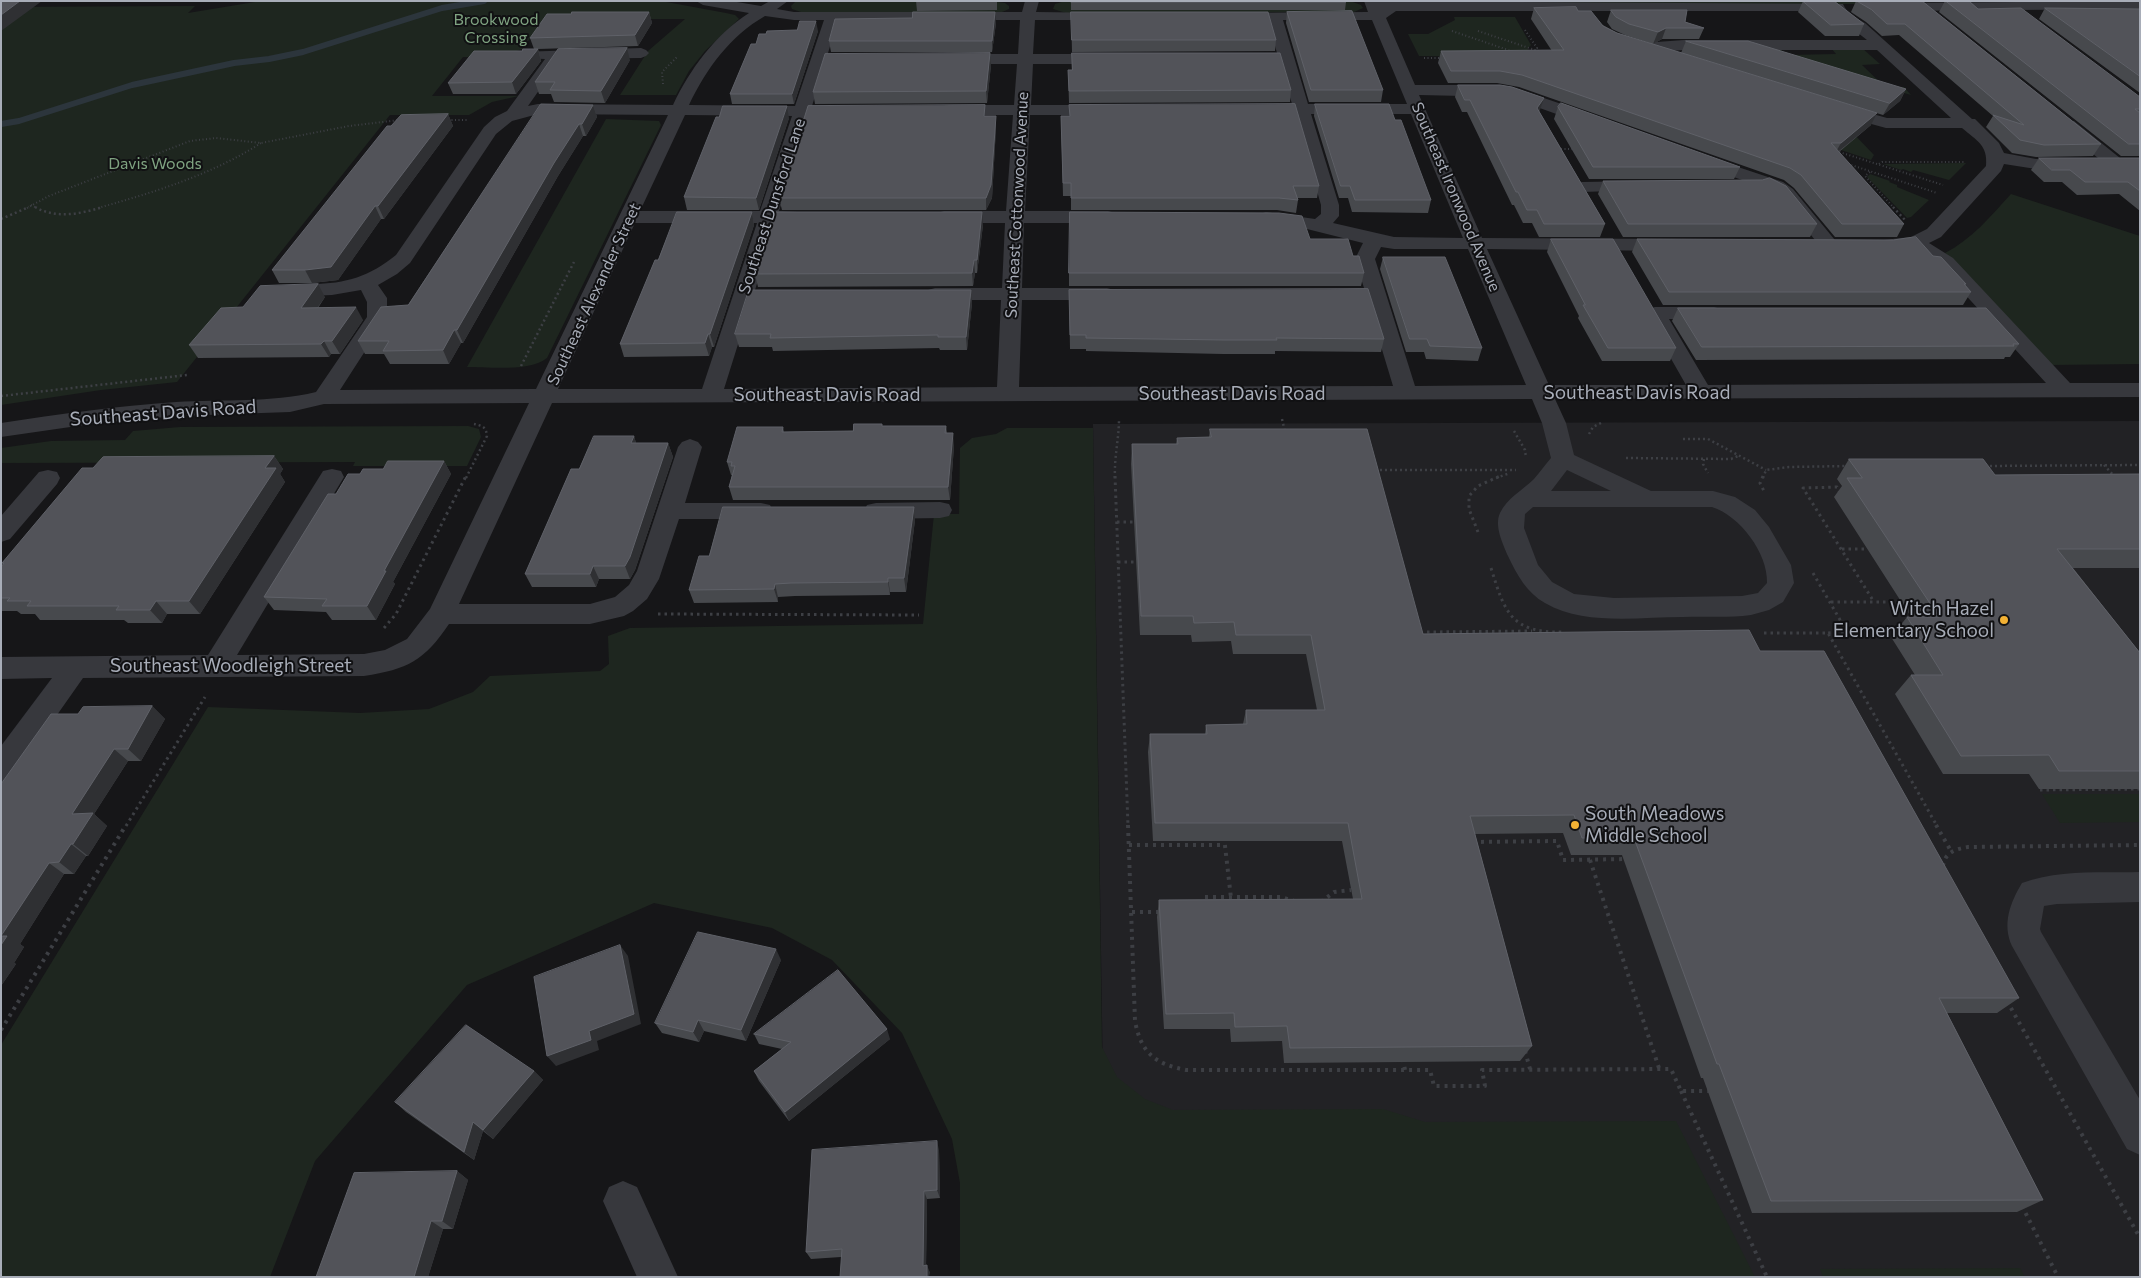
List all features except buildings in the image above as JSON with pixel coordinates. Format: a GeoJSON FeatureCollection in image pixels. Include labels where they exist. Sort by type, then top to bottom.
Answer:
{"type":"FeatureCollection","features":[{"type":"Feature","properties":{"kind":"street"},"geometry":{"type":"LineString","coordinates":[[703,1],[794,16],[1030,9],[1126,16]]}},
{"type":"Feature","properties":{"kind":"street","name":"Southeast Alexander Street"},"geometry":{"type":"LineString","coordinates":[[441,614],[699,71],[716,50],[743,23],[781,1]]}},
{"type":"Feature","properties":{"kind":"street"},"geometry":{"type":"LineString","coordinates":[[2106,3],[2133,19]]}},
{"type":"Feature","properties":{"kind":"street"},"geometry":{"type":"LineString","coordinates":[[1873,7],[2106,3],[2140,5]]}},
{"type":"Feature","properties":{"kind":"street"},"geometry":{"type":"LineString","coordinates":[[2005,4],[2026,19]]}},
{"type":"Feature","properties":{"kind":"street"},"geometry":{"type":"LineString","coordinates":[[1215,16],[1274,16],[1380,6],[1853,7]]}},
{"type":"Feature","properties":{"kind":"street","name":"Southeast Ironwood Avenue"},"geometry":{"type":"LineString","coordinates":[[1380,6],[1396,58],[1475,244],[1542,393],[1554,423],[1563,459]]}},
{"type":"Feature","properties":{"kind":"street"},"geometry":{"type":"LineString","coordinates":[[1586,7],[1597,22]]}},
{"type":"Feature","properties":{"kind":"street"},"geometry":{"type":"LineString","coordinates":[[1834,7],[1848,20],[1860,26],[1969,123],[1993,147],[1995,162],[1934,233],[1915,242],[1867,245]]}},
{"type":"Feature","properties":{"kind":"street"},"geometry":{"type":"LineString","coordinates":[[1921,7],[1940,22]]}},
{"type":"Feature","properties":{"kind":"street","name":"Southeast Cottonwood Avenue"},"geometry":{"type":"LineString","coordinates":[[1008,394],[1015,217],[1030,9]]}},
{"type":"Feature","properties":{"kind":"street","name":"Southeast Dunsford Lane"},"geometry":{"type":"LineString","coordinates":[[712,395],[753,294],[768,217],[832,16]]}},
{"type":"Feature","properties":{"kind":"street"},"geometry":{"type":"LineString","coordinates":[[1274,16],[1330,205],[1330,216],[1320,224]]}},
{"type":"Feature","properties":{"kind":"street"},"geometry":{"type":"LineString","coordinates":[[1686,61],[1635,45],[1881,45]]}},
{"type":"Feature","properties":{"kind":"street"},"geometry":{"type":"LineString","coordinates":[[523,55],[641,53]]}},
{"type":"Feature","properties":{"kind":"street"},"geometry":{"type":"LineString","coordinates":[[264,291],[347,289],[383,275],[403,259],[507,117],[526,98],[556,55]]}},
{"type":"Feature","properties":{"kind":"street"},"geometry":{"type":"LineString","coordinates":[[1228,58],[1286,58]]}},
{"type":"Feature","properties":{"kind":"street"},"geometry":{"type":"LineString","coordinates":[[819,59],[839,59]]}},
{"type":"Feature","properties":{"kind":"street"},"geometry":{"type":"LineString","coordinates":[[937,59],[1122,59]]}},
{"type":"Feature","properties":{"kind":"street"},"geometry":{"type":"LineString","coordinates":[[1410,90],[1497,90],[1512,92],[1605,126]]}},
{"type":"Feature","properties":{"kind":"street"},"geometry":{"type":"LineString","coordinates":[[1826,105],[1886,124],[1969,123]]}},
{"type":"Feature","properties":{"kind":"street"},"geometry":{"type":"LineString","coordinates":[[1547,127],[1543,119],[1553,107]]}},
{"type":"Feature","properties":{"kind":"street"},"geometry":{"type":"LineString","coordinates":[[507,117],[538,109],[860,111]]}},
{"type":"Feature","properties":{"kind":"street"},"geometry":{"type":"LineString","coordinates":[[1242,109],[1418,109]]}},
{"type":"Feature","properties":{"kind":"street"},"geometry":{"type":"LineString","coordinates":[[937,110],[1123,110]]}},
{"type":"Feature","properties":{"kind":"street"},"geometry":{"type":"LineString","coordinates":[[2054,114],[2115,163]]}},
{"type":"Feature","properties":{"kind":"street"},"geometry":{"type":"LineString","coordinates":[[1561,149],[1587,194],[1650,186]]}},
{"type":"Feature","properties":{"kind":"street"},"geometry":{"type":"LineString","coordinates":[[1684,154],[1777,186],[1787,193],[1829,245]]}},
{"type":"Feature","properties":{"kind":"street"},"geometry":{"type":"LineString","coordinates":[[1995,162],[2036,164],[2140,163]]}},
{"type":"Feature","properties":{"kind":"street"},"geometry":{"type":"LineString","coordinates":[[1728,186],[1777,186]]}},
{"type":"Feature","properties":{"kind":"street"},"geometry":{"type":"LineString","coordinates":[[630,217],[826,217]]}},
{"type":"Feature","properties":{"kind":"street"},"geometry":{"type":"LineString","coordinates":[[922,217],[1129,217]]}},
{"type":"Feature","properties":{"kind":"street"},"geometry":{"type":"LineString","coordinates":[[1247,218],[1277,218],[1320,224],[1374,241],[1394,243],[1693,245]]}},
{"type":"Feature","properties":{"kind":"street"},"geometry":{"type":"LineString","coordinates":[[1604,225],[1628,267]]}},
{"type":"Feature","properties":{"kind":"street"},"geometry":{"type":"LineString","coordinates":[[1374,241],[1365,259],[1406,393]]}},
{"type":"Feature","properties":{"kind":"street"},"geometry":{"type":"LineString","coordinates":[[1915,242],[1946,262],[2065,391]]}},
{"type":"Feature","properties":{"kind":"street"},"geometry":{"type":"LineString","coordinates":[[1809,245],[1848,245]]}},
{"type":"Feature","properties":{"kind":"street"},"geometry":{"type":"LineString","coordinates":[[324,397],[377,317],[380,305],[377,294],[366,283]]}},
{"type":"Feature","properties":{"kind":"street"},"geometry":{"type":"LineString","coordinates":[[912,294],[1130,294]]}},
{"type":"Feature","properties":{"kind":"street"},"geometry":{"type":"LineString","coordinates":[[1317,294],[1376,294]]}},
{"type":"Feature","properties":{"kind":"street"},"geometry":{"type":"LineString","coordinates":[[1702,392],[1651,305],[1735,313]]}},
{"type":"Feature","properties":{"kind":"street"},"geometry":{"type":"LineString","coordinates":[[1964,313],[1994,313]]}},
{"type":"Feature","properties":{"kind":"street","name":"Southeast Davis Road"},"geometry":{"type":"LineString","coordinates":[[1,413],[106,396],[174,390],[295,388],[324,397]]}},
{"type":"Feature","properties":{"kind":"street","name":"Southeast Davis Road"},"geometry":{"type":"LineString","coordinates":[[1,430],[98,416],[177,409],[290,405],[324,397],[2140,390]]}},
{"type":"Feature","properties":{"kind":"street"},"geometry":{"type":"LineString","coordinates":[[441,614],[590,614],[614,609],[624,604],[638,592],[650,572],[690,447]]}},
{"type":"Feature","properties":{"kind":"street"},"geometry":{"type":"LineString","coordinates":[[1525,500],[1541,498],[1650,499],[1713,499],[1725,502],[1742,511],[1751,519],[1778,565],[1782,581],[1777,592],[1760,603],[1742,606],[1600,607],[1566,601],[1543,589],[1528,572],[1511,529],[1510,515],[1516,507],[1542,485],[1563,459],[1650,499]]}},
{"type":"Feature","properties":{"kind":"street"},"geometry":{"type":"LineString","coordinates":[[215,667],[332,477]]}},
{"type":"Feature","properties":{"kind":"street"},"geometry":{"type":"LineString","coordinates":[[1,533],[48,478]]}},
{"type":"Feature","properties":{"kind":"street"},"geometry":{"type":"LineString","coordinates":[[852,511],[940,510]]}},
{"type":"Feature","properties":{"kind":"street"},"geometry":{"type":"LineString","coordinates":[[670,511],[784,511]]}},
{"type":"Feature","properties":{"kind":"street","name":"Southeast Woodleigh Street"},"geometry":{"type":"LineString","coordinates":[[1,668],[215,667],[377,663],[409,651],[418,645],[441,614]]}},
{"type":"Feature","properties":{"kind":"street"},"geometry":{"type":"LineString","coordinates":[[1,770],[76,667]]}},
{"type":"Feature","properties":{"kind":"street"},"geometry":{"type":"LineString","coordinates":[[2140,887],[2057,888],[2034,893],[2026,906],[2023,919],[2024,935],[2140,1136]]}},
{"type":"Feature","properties":{"kind":"street"},"geometry":{"type":"LineString","coordinates":[[623,1201],[658,1277]]}},
{"type":"Feature","properties":{"kind":"path"},"geometry":{"type":"LineString","coordinates":[[1450,30],[1520,54]]}},
{"type":"Feature","properties":{"kind":"path"},"geometry":{"type":"LineString","coordinates":[[1477,30],[1543,52]]}},
{"type":"Feature","properties":{"kind":"path"},"geometry":{"type":"LineString","coordinates":[[1396,58],[1445,58]]}},
{"type":"Feature","properties":{"kind":"path"},"geometry":{"type":"LineString","coordinates":[[443,120],[507,117]]}},
{"type":"Feature","properties":{"kind":"path"},"geometry":{"type":"LineString","coordinates":[[1866,117],[1829,149],[1947,186],[1943,192]]}},
{"type":"Feature","properties":{"kind":"path"},"geometry":{"type":"LineString","coordinates":[[1,219],[49,196],[190,141],[216,138],[261,143],[386,120],[405,120]]}},
{"type":"Feature","properties":{"kind":"path"},"geometry":{"type":"LineString","coordinates":[[31,205],[47,214],[78,214],[152,193],[179,183],[239,157],[261,143]]}},
{"type":"Feature","properties":{"kind":"path"},"geometry":{"type":"LineString","coordinates":[[1561,149],[1581,149]]}},
{"type":"Feature","properties":{"kind":"path"},"geometry":{"type":"LineString","coordinates":[[1878,165],[1882,162],[1995,162]]}},
{"type":"Feature","properties":{"kind":"path"},"geometry":{"type":"LineString","coordinates":[[1846,164],[1941,194],[1943,192],[1965,199]]}},
{"type":"Feature","properties":{"kind":"path"},"geometry":{"type":"LineString","coordinates":[[1871,172],[1865,176],[1909,224],[1934,233]]}},
{"type":"Feature","properties":{"kind":"path"},"geometry":{"type":"LineString","coordinates":[[1,396],[186,375]]}},
{"type":"Feature","properties":{"kind":"path"},"geometry":{"type":"LineString","coordinates":[[1118,394],[1119,438],[1114,458],[1136,1034],[1144,1052],[1162,1064],[1186,1070],[1430,1070],[1434,1086],[1486,1086],[1482,1070],[1671,1069],[1767,1277]]}},
{"type":"Feature","properties":{"kind":"path"},"geometry":{"type":"LineString","coordinates":[[1278,394],[1286,437]]}},
{"type":"Feature","properties":{"kind":"path"},"geometry":{"type":"LineString","coordinates":[[1590,439],[1589,433],[1601,423]]}},
{"type":"Feature","properties":{"kind":"path"},"geometry":{"type":"LineString","coordinates":[[1683,439],[1708,439],[1766,470],[1789,467],[1853,466]]}},
{"type":"Feature","properties":{"kind":"path"},"geometry":{"type":"LineString","coordinates":[[1618,458],[1731,459],[1738,456]]}},
{"type":"Feature","properties":{"kind":"path"},"geometry":{"type":"LineString","coordinates":[[2104,465],[2116,477]]}},
{"type":"Feature","properties":{"kind":"path"},"geometry":{"type":"LineString","coordinates":[[1986,474],[1980,466],[2140,465]]}},
{"type":"Feature","properties":{"kind":"path"},"geometry":{"type":"LineString","coordinates":[[1368,470],[1517,470]]}},
{"type":"Feature","properties":{"kind":"path"},"geometry":{"type":"LineString","coordinates":[[1766,470],[1760,483],[1768,497]]}},
{"type":"Feature","properties":{"kind":"path"},"geometry":{"type":"LineString","coordinates":[[1840,493],[1836,487],[1803,488],[1874,602]]}},
{"type":"Feature","properties":{"kind":"path"},"geometry":{"type":"LineString","coordinates":[[1116,522],[1145,522]]}},
{"type":"Feature","properties":{"kind":"path"},"geometry":{"type":"LineString","coordinates":[[1841,548],[1867,548]]}},
{"type":"Feature","properties":{"kind":"path"},"geometry":{"type":"LineString","coordinates":[[1118,562],[1148,562]]}},
{"type":"Feature","properties":{"kind":"path"},"geometry":{"type":"LineString","coordinates":[[1810,568],[1847,632],[1828,633]]}},
{"type":"Feature","properties":{"kind":"path"},"geometry":{"type":"LineString","coordinates":[[1830,602],[1906,602]]}},
{"type":"Feature","properties":{"kind":"path"},"geometry":{"type":"LineString","coordinates":[[652,614],[919,615]]}},
{"type":"Feature","properties":{"kind":"path"},"geometry":{"type":"LineString","coordinates":[[1427,632],[1536,631]]}},
{"type":"Feature","properties":{"kind":"path"},"geometry":{"type":"LineString","coordinates":[[1,1030],[205,697]]}},
{"type":"Feature","properties":{"kind":"path"},"geometry":{"type":"LineString","coordinates":[[2040,790],[2140,789]]}},
{"type":"Feature","properties":{"kind":"path"},"geometry":{"type":"LineString","coordinates":[[1224,836],[1232,904]]}},
{"type":"Feature","properties":{"kind":"path"},"geometry":{"type":"LineString","coordinates":[[1471,851],[1469,842],[1557,841],[1563,860],[1632,859]]}},
{"type":"Feature","properties":{"kind":"path"},"geometry":{"type":"LineString","coordinates":[[1129,845],[1225,845]]}},
{"type":"Feature","properties":{"kind":"path"},"geometry":{"type":"LineString","coordinates":[[1590,860],[1659,1068]]}},
{"type":"Feature","properties":{"kind":"path"},"geometry":{"type":"LineString","coordinates":[[1313,906],[1336,891],[1351,890]]}},
{"type":"Feature","properties":{"kind":"path"},"geometry":{"type":"LineString","coordinates":[[1205,897],[1281,897],[1303,905]]}},
{"type":"Feature","properties":{"kind":"path"},"geometry":{"type":"LineString","coordinates":[[1132,912],[1168,912]]}},
{"type":"Feature","properties":{"kind":"path"},"geometry":{"type":"LineString","coordinates":[[1523,1041],[1530,1070]]}},
{"type":"Feature","properties":{"kind":"path"},"geometry":{"type":"LineString","coordinates":[[1402,1054],[1405,1070]]}},
{"type":"Feature","properties":{"kind":"path"},"geometry":{"type":"LineString","coordinates":[[1681,1091],[1717,1091]]}},
{"type":"Feature","properties":{"kind":"path"},"geometry":{"type":"LineString","coordinates":[[2019,1199],[2058,1277]]}},
{"type":"Feature","properties":{"kind":"shaded area"},"geometry":{"type":"Polygon","coordinates":[[[2140,421],[2140,1277],[1106,1277],[1093,424],[2140,421]]]}},
{"type":"Feature","properties":{"kind":"green space","name":"Davis Woods"},"geometry":{"type":"Polygon","coordinates":[[[261,1],[661,1],[735,15],[739,19],[705,51],[689,71],[676,95],[620,95],[648,51],[685,19],[567,19],[541,24],[522,49],[514,52],[510,57],[463,57],[432,96],[519,96],[492,102],[469,115],[390,115],[177,382],[101,390],[1,405],[1,7],[195,6],[188,13],[261,1]]]}},
{"type":"Feature","properties":{"kind":"green space"},"geometry":{"type":"Polygon","coordinates":[[[796,1],[997,2],[1005,3],[1009,6],[1009,9],[1002,12],[804,13],[792,9],[791,6],[796,1]]]}},
{"type":"Feature","properties":{"kind":"green space"},"geometry":{"type":"Polygon","coordinates":[[[1065,1],[1350,1],[1361,5],[1363,8],[1354,12],[1066,13],[1053,9],[1055,4],[1065,1]]]}},
{"type":"Feature","properties":{"kind":"green space"},"geometry":{"type":"Polygon","coordinates":[[[1493,1],[1860,1],[1863,4],[1495,5],[1493,1]]]}},
{"type":"Feature","properties":{"kind":"green space"},"geometry":{"type":"Polygon","coordinates":[[[1454,17],[1515,17],[1531,45],[1527,49],[1550,57],[1419,56],[1408,34],[1428,34],[1455,20],[1454,17]]]}},
{"type":"Feature","properties":{"kind":"green space"},"geometry":{"type":"Polygon","coordinates":[[[1779,48],[1787,55],[1836,54],[1831,48],[1862,48],[1880,64],[1862,65],[1886,88],[1756,50],[1779,48]]]}},
{"type":"Feature","properties":{"kind":"green space"},"geometry":{"type":"Polygon","coordinates":[[[1904,87],[1911,95],[1887,88],[1904,87]]]}},
{"type":"Feature","properties":{"kind":"green space"},"geometry":{"type":"Polygon","coordinates":[[[606,119],[659,121],[661,125],[547,358],[540,362],[520,367],[467,367],[606,119]]]}},
{"type":"Feature","properties":{"kind":"green space"},"geometry":{"type":"Polygon","coordinates":[[[1852,132],[1874,155],[1871,160],[1838,149],[1852,132]]]}},
{"type":"Feature","properties":{"kind":"green space"},"geometry":{"type":"Polygon","coordinates":[[[1966,163],[1949,180],[1913,170],[1911,172],[1901,170],[1883,164],[1966,163]]]}},
{"type":"Feature","properties":{"kind":"green space"},"geometry":{"type":"Polygon","coordinates":[[[1870,174],[1890,181],[1897,185],[1897,187],[1929,200],[1911,217],[1907,218],[1867,177],[1870,174]]]}},
{"type":"Feature","properties":{"kind":"green space"},"geometry":{"type":"Polygon","coordinates":[[[2011,194],[2140,236],[2140,364],[2050,365],[1945,253],[1972,234],[2011,194]]]}},
{"type":"Feature","properties":{"kind":"green space"},"geometry":{"type":"Polygon","coordinates":[[[468,426],[479,429],[481,437],[467,466],[353,466],[355,462],[1,463],[1,448],[51,441],[125,440],[133,431],[180,427],[468,426]]]}},
{"type":"Feature","properties":{"kind":"green space"},"geometry":{"type":"Polygon","coordinates":[[[1007,428],[1093,428],[1102,1047],[1117,1077],[1145,1099],[1173,1110],[1383,1109],[1425,1122],[1676,1121],[1755,1277],[960,1277],[960,1183],[952,1139],[902,1033],[832,960],[772,928],[654,903],[467,985],[315,1161],[270,1277],[1,1277],[1,1045],[208,707],[360,713],[429,709],[473,692],[490,676],[600,671],[609,664],[608,636],[630,628],[923,624],[934,514],[959,514],[960,448],[972,438],[996,434],[1007,428]]]}},
{"type":"Feature","properties":{"kind":"green space"},"geometry":{"type":"Polygon","coordinates":[[[2042,794],[2140,794],[2140,822],[2060,823],[2042,794]]]}},
{"type":"Feature","properties":{"kind":"green space"},"geometry":{"type":"Polygon","coordinates":[[[2020,1268],[2025,1277],[1823,1277],[1820,1269],[2020,1268]]]}},
{"type":"Feature","properties":{"kind":"waterway"},"geometry":{"type":"LineString","coordinates":[[1,124],[19,121],[132,85],[234,63],[269,59],[303,52],[442,8],[484,1]]}},
{"type":"Feature","properties":{"kind":"place","name":"Witch Hazel Elementary School"},"geometry":{"type":"Point","coordinates":[2004,620]}},
{"type":"Feature","properties":{"kind":"place","name":"South Meadows Middle School"},"geometry":{"type":"Point","coordinates":[1575,825]}},
{"type":"Feature","properties":{"kind":"park label","name":"Brookwood Crossing"},"geometry":{"type":"Point","coordinates":[496,29]}}]}
